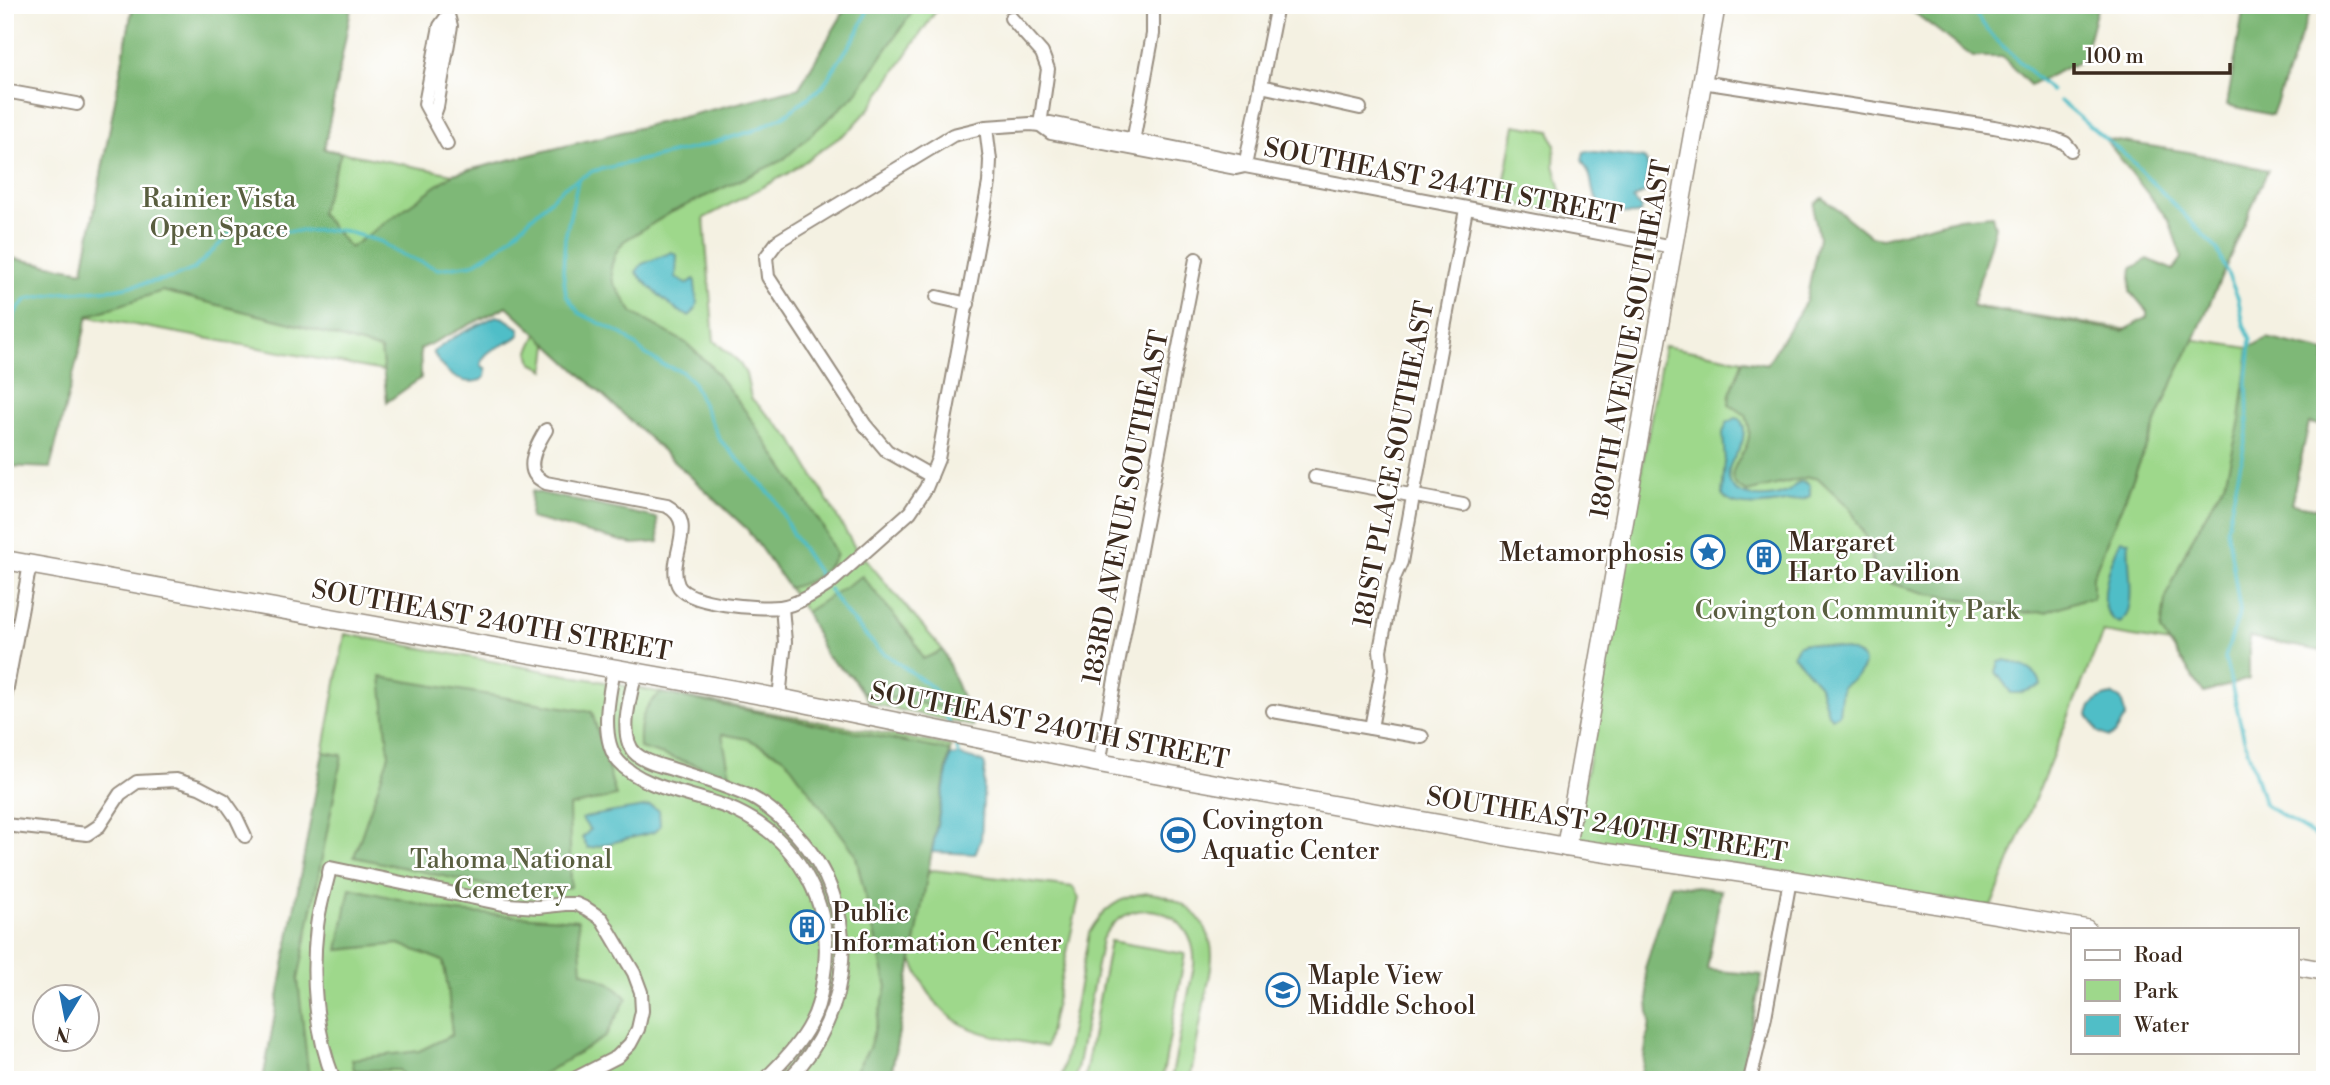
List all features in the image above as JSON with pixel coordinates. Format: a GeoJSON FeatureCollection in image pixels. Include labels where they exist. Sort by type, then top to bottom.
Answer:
{"type":"FeatureCollection","features":[{"type":"Feature","properties":{"kind":"main road","name":"180TH AVENUE SOUTHEAST"},"geometry":{"type":"LineString","coordinates":[[1566,847],[1716,5]]}},
{"type":"Feature","properties":{"kind":"main road","name":"SOUTHEAST 240TH STREET"},"geometry":{"type":"LineString","coordinates":[[5,560],[779,698],[1099,763],[1566,847],[1790,880],[2081,928]]}},
{"type":"Feature","properties":{"kind":"main road"},"geometry":{"type":"LineString","coordinates":[[2298,966],[2325,971]]}},
{"type":"Feature","properties":{"kind":"street"},"geometry":{"type":"LineString","coordinates":[[1133,144],[1153,34],[1153,5]]}},
{"type":"Feature","properties":{"kind":"street"},"geometry":{"type":"LineString","coordinates":[[1245,166],[1277,5]]}},
{"type":"Feature","properties":{"kind":"street"},"geometry":{"type":"LineString","coordinates":[[447,144],[433,118],[451,26],[449,10]]}},
{"type":"Feature","properties":{"kind":"street"},"geometry":{"type":"LineString","coordinates":[[1011,18],[1042,53],[1048,69],[1040,125]]}},
{"type":"Feature","properties":{"kind":"street"},"geometry":{"type":"LineString","coordinates":[[1702,82],[1994,127],[2055,139],[2065,143],[2071,150]]}},
{"type":"Feature","properties":{"kind":"street"},"geometry":{"type":"LineString","coordinates":[[1261,86],[1360,108]]}},
{"type":"Feature","properties":{"kind":"street"},"geometry":{"type":"LineString","coordinates":[[5,91],[77,104]]}},
{"type":"Feature","properties":{"kind":"street","name":"SOUTHEAST 244TH STREET"},"geometry":{"type":"LineString","coordinates":[[931,476],[887,451],[865,425],[768,276],[766,257],[778,241],[953,135],[986,127],[1040,125],[1051,133],[1133,144],[1236,168],[1245,166],[1673,247]]}},
{"type":"Feature","properties":{"kind":"street"},"geometry":{"type":"LineString","coordinates":[[545,430],[536,447],[533,467],[536,476],[546,483],[667,506],[678,514],[683,530],[676,578],[680,589],[692,597],[730,605],[782,607],[815,594],[898,525],[919,501],[931,476],[943,443],[989,183],[990,160],[986,127]]}},
{"type":"Feature","properties":{"kind":"street","name":"181ST PLACE SOUTHEAST"},"geometry":{"type":"LineString","coordinates":[[1371,728],[1382,668],[1380,650],[1394,578],[1401,562],[1466,209]]}},
{"type":"Feature","properties":{"kind":"street","name":"183RD AVENUE SOUTHEAST"},"geometry":{"type":"LineString","coordinates":[[1099,763],[1196,259]]}},
{"type":"Feature","properties":{"kind":"street"},"geometry":{"type":"LineString","coordinates":[[937,297],[968,304]]}},
{"type":"Feature","properties":{"kind":"street"},"geometry":{"type":"LineString","coordinates":[[1315,477],[1463,505]]}},
{"type":"Feature","properties":{"kind":"street"},"geometry":{"type":"LineString","coordinates":[[5,698],[30,564]]}},
{"type":"Feature","properties":{"kind":"street"},"geometry":{"type":"LineString","coordinates":[[779,698],[785,642],[782,607]]}},
{"type":"Feature","properties":{"kind":"street"},"geometry":{"type":"LineString","coordinates":[[614,668],[609,706],[610,744],[618,761],[650,783],[735,810],[767,828],[787,848],[806,874],[822,908],[827,948],[820,999],[812,1022],[796,1046],[764,1080]]}},
{"type":"Feature","properties":{"kind":"street"},"geometry":{"type":"LineString","coordinates":[[636,673],[625,730],[628,743],[635,754],[753,798],[778,816],[819,863],[835,901],[843,933],[843,963],[837,997],[825,1029],[811,1053],[788,1080]]}},
{"type":"Feature","properties":{"kind":"street"},"geometry":{"type":"LineString","coordinates":[[609,706],[629,711]]}},
{"type":"Feature","properties":{"kind":"street"},"geometry":{"type":"LineString","coordinates":[[1273,711],[1422,737]]}},
{"type":"Feature","properties":{"kind":"street"},"geometry":{"type":"LineString","coordinates":[[693,795],[697,777]]}},
{"type":"Feature","properties":{"kind":"street"},"geometry":{"type":"LineString","coordinates":[[5,825],[87,834],[99,826],[120,794],[137,782],[176,780],[199,787],[224,800],[245,836]]}},
{"type":"Feature","properties":{"kind":"street"},"geometry":{"type":"LineString","coordinates":[[334,1080],[325,1057],[317,1019],[315,977],[317,926],[330,868],[508,905],[538,907],[576,904],[602,919],[634,973],[641,992],[642,1011],[638,1029],[630,1044],[617,1058],[572,1080]]}},
{"type":"Feature","properties":{"kind":"street"},"geometry":{"type":"LineString","coordinates":[[1750,1080],[1765,1017],[1790,880]]}},
{"type":"Feature","properties":{"kind":"green space","name":"Rainier Vista Open Space"},"geometry":{"type":"Polygon","coordinates":[[[133,5],[330,5],[351,9],[324,149],[453,174],[799,88],[848,5],[940,5],[871,107],[850,130],[787,174],[704,218],[714,341],[738,361],[746,374],[751,398],[792,439],[854,546],[943,650],[973,726],[870,703],[747,529],[548,344],[545,370],[532,363],[529,351],[537,334],[507,306],[420,349],[421,378],[5,301],[5,257],[83,271],[133,5]]]}},
{"type":"Feature","properties":{"kind":"green space","name":"Rainier Vista Open Space"},"geometry":{"type":"Polygon","coordinates":[[[133,5],[330,5],[351,9],[324,149],[341,153],[320,213],[350,248],[453,174],[799,88],[848,5],[917,5],[855,95],[783,160],[672,212],[624,241],[615,254],[611,268],[613,282],[633,313],[686,343],[711,366],[744,409],[823,527],[836,555],[827,568],[816,577],[789,588],[747,529],[507,306],[420,349],[421,378],[387,402],[381,350],[290,323],[162,291],[88,316],[50,468],[5,466],[5,257],[83,271],[133,5]]]}},
{"type":"Feature","properties":{"kind":"green space"},"geometry":{"type":"Polygon","coordinates":[[[1904,5],[2098,5],[2083,60],[2030,85],[2002,57],[1973,57],[1904,5]]]}},
{"type":"Feature","properties":{"kind":"green space"},"geometry":{"type":"Polygon","coordinates":[[[2241,5],[2312,5],[2272,115],[2227,105],[2244,6],[2241,5]]]}},
{"type":"Feature","properties":{"kind":"green space"},"geometry":{"type":"Polygon","coordinates":[[[1515,125],[1550,131],[1555,146],[1554,165],[1568,215],[1501,201],[1515,125]]]}},
{"type":"Feature","properties":{"kind":"green space"},"geometry":{"type":"Polygon","coordinates":[[[2105,139],[2188,152],[2268,170],[2194,340],[2174,379],[2093,576],[2093,599],[2083,599],[2046,612],[2022,613],[1999,605],[1929,594],[1890,583],[1874,566],[1865,536],[1850,508],[1819,479],[1809,477],[1747,492],[1738,487],[1732,476],[1747,444],[1749,430],[1746,415],[1729,405],[1730,394],[1743,360],[1767,364],[1806,301],[1819,237],[1814,215],[1815,203],[1823,198],[1870,236],[1882,238],[1959,218],[1992,215],[1995,227],[1972,307],[2123,331],[2147,317],[2147,311],[2130,291],[2132,268],[2148,259],[2173,270],[2182,258],[2169,221],[2105,139]]]}},
{"type":"Feature","properties":{"kind":"green space","name":"Covington Community Park"},"geometry":{"type":"Polygon","coordinates":[[[1826,284],[2256,349],[2201,648],[2103,632],[1991,907],[1577,839],[1584,786],[1664,346],[1811,372],[1826,284]]]}},
{"type":"Feature","properties":{"kind":"green space"},"geometry":{"type":"Polygon","coordinates":[[[2267,338],[2325,352],[2325,426],[2309,423],[2291,504],[2325,510],[2325,652],[2249,637],[2249,679],[2204,693],[2161,631],[2165,600],[2187,548],[2226,479],[2240,420],[2249,348],[2267,338]]]}},
{"type":"Feature","properties":{"kind":"green space"},"geometry":{"type":"Polygon","coordinates":[[[532,491],[657,518],[659,542],[633,544],[530,518],[532,491]]]}},
{"type":"Feature","properties":{"kind":"green space"},"geometry":{"type":"Polygon","coordinates":[[[862,576],[914,640],[923,659],[943,650],[968,713],[862,692],[852,677],[826,656],[806,612],[862,576]]]}},
{"type":"Feature","properties":{"kind":"green space","name":"Tahoma National Cemetery"},"geometry":{"type":"Polygon","coordinates":[[[345,634],[951,746],[928,872],[933,870],[1073,887],[1079,898],[1046,1047],[981,1032],[949,1016],[936,1003],[912,960],[890,1080],[263,1080],[345,634]]]}},
{"type":"Feature","properties":{"kind":"green space"},"geometry":{"type":"Polygon","coordinates":[[[381,677],[592,712],[616,796],[569,806],[571,887],[527,894],[354,857],[389,755],[381,677]]]}},
{"type":"Feature","properties":{"kind":"green space"},"geometry":{"type":"Polygon","coordinates":[[[662,693],[950,751],[890,1080],[850,1080],[869,1048],[887,987],[855,853],[785,758],[748,739],[722,734],[730,775],[640,748],[643,716],[650,703],[662,693]]]}},
{"type":"Feature","properties":{"kind":"green space"},"geometry":{"type":"Polygon","coordinates":[[[323,752],[342,755],[298,980],[308,1070],[316,1080],[263,1080],[323,752]]]}},
{"type":"Feature","properties":{"kind":"green space"},"geometry":{"type":"Polygon","coordinates":[[[1671,884],[1721,890],[1707,970],[1762,975],[1740,1080],[1640,1080],[1650,1023],[1645,968],[1671,884]]]}},
{"type":"Feature","properties":{"kind":"green space"},"geometry":{"type":"Polygon","coordinates":[[[350,888],[455,912],[578,920],[582,971],[610,983],[627,998],[605,1037],[535,1079],[407,1080],[399,1070],[354,1070],[352,1059],[419,1051],[452,1035],[443,961],[399,944],[338,950],[350,888]]]}},
{"type":"Feature","properties":{"kind":"green space"},"geometry":{"type":"Polygon","coordinates":[[[1148,893],[1183,904],[1200,920],[1210,942],[1211,969],[1190,1080],[1171,1080],[1194,966],[1193,946],[1186,931],[1174,919],[1160,912],[1144,910],[1128,914],[1114,923],[1102,939],[1075,1080],[1061,1080],[1089,933],[1113,905],[1129,897],[1148,893]]]}},
{"type":"Feature","properties":{"kind":"green space"},"geometry":{"type":"Polygon","coordinates":[[[1110,941],[1185,954],[1162,1080],[1084,1080],[1110,941]]]}},
{"type":"Feature","properties":{"kind":"water"},"geometry":{"type":"Polygon","coordinates":[[[1584,152],[1644,158],[1648,170],[1646,192],[1633,200],[1642,208],[1640,213],[1615,211],[1598,201],[1582,160],[1584,152]]]}},
{"type":"Feature","properties":{"kind":"water"},"geometry":{"type":"Polygon","coordinates":[[[672,252],[677,255],[676,278],[687,284],[694,279],[695,282],[697,305],[689,316],[653,290],[636,272],[642,264],[672,252]]]}},
{"type":"Feature","properties":{"kind":"water"},"geometry":{"type":"Polygon","coordinates":[[[496,316],[519,328],[520,334],[487,354],[481,365],[486,369],[485,377],[481,380],[466,381],[453,376],[433,352],[454,337],[496,316]]]}},
{"type":"Feature","properties":{"kind":"water"},"geometry":{"type":"Polygon","coordinates":[[[1736,418],[1740,419],[1744,432],[1741,446],[1729,470],[1732,486],[1745,495],[1763,497],[1780,495],[1798,483],[1806,482],[1810,486],[1810,496],[1784,502],[1749,505],[1729,501],[1722,495],[1725,462],[1723,433],[1727,423],[1736,418]]]}},
{"type":"Feature","properties":{"kind":"water"},"geometry":{"type":"Polygon","coordinates":[[[2121,540],[2129,541],[2130,597],[2126,616],[2120,623],[2111,618],[2106,609],[2105,598],[2109,572],[2121,540]]]}},
{"type":"Feature","properties":{"kind":"water"},"geometry":{"type":"Polygon","coordinates":[[[1806,643],[1834,647],[1862,658],[1864,664],[1858,674],[1842,687],[1839,714],[1832,718],[1819,684],[1793,655],[1799,645],[1806,643]]]}},
{"type":"Feature","properties":{"kind":"water"},"geometry":{"type":"Polygon","coordinates":[[[2006,660],[2033,672],[2040,680],[2041,686],[2011,693],[1996,672],[1999,662],[2006,660]]]}},
{"type":"Feature","properties":{"kind":"water"},"geometry":{"type":"Polygon","coordinates":[[[2113,695],[2121,700],[2126,716],[2115,734],[2109,737],[2098,732],[2088,715],[2097,701],[2113,695]]]}},
{"type":"Feature","properties":{"kind":"water"},"geometry":{"type":"Polygon","coordinates":[[[959,755],[985,765],[981,839],[975,854],[932,852],[950,756],[959,755]]]}},
{"type":"Feature","properties":{"kind":"water"},"geometry":{"type":"Polygon","coordinates":[[[650,806],[659,810],[660,826],[654,832],[591,848],[588,848],[582,838],[590,830],[582,819],[586,817],[650,806]]]}},
{"type":"Feature","properties":{"kind":"waterway"},"geometry":{"type":"LineString","coordinates":[[5,333],[11,327],[16,311],[27,299],[115,289],[172,278],[194,269],[239,228],[270,232],[341,230],[382,242],[396,252],[438,269],[473,264],[501,246],[564,187],[593,171],[695,148],[753,131],[784,116],[822,87],[858,32],[870,5]]}},
{"type":"Feature","properties":{"kind":"waterway"},"geometry":{"type":"LineString","coordinates":[[1969,5],[1991,35],[2051,91]]}},
{"type":"Feature","properties":{"kind":"waterway"},"geometry":{"type":"LineString","coordinates":[[2060,101],[2132,161],[2217,249],[2238,298],[2244,325],[2251,339],[2247,380],[2248,428],[2227,528],[2240,611],[2225,658],[2244,738],[2265,805],[2325,842]]}},
{"type":"Feature","properties":{"kind":"waterway"},"geometry":{"type":"LineString","coordinates":[[578,180],[565,238],[563,271],[566,295],[579,313],[624,335],[644,353],[663,365],[681,371],[692,381],[720,440],[775,499],[792,533],[825,583]]}},
{"type":"Feature","properties":{"kind":"waterway"},"geometry":{"type":"LineString","coordinates":[[829,589],[844,611],[877,648],[932,687],[941,698],[950,727]]}},
{"type":"Feature","properties":{"kind":"waterway"},"geometry":{"type":"LineString","coordinates":[[955,741],[959,755]]}},
{"type":"Feature","properties":{"kind":"place","name":"Metamorphosis"},"geometry":{"type":"Point","coordinates":[1708,552]}},
{"type":"Feature","properties":{"kind":"place","name":"Margaret Harto Pavilion"},"geometry":{"type":"Point","coordinates":[1764,557]}},
{"type":"Feature","properties":{"kind":"place","name":"Covington Aquatic Center"},"geometry":{"type":"Point","coordinates":[1178,835]}},
{"type":"Feature","properties":{"kind":"place","name":"Public Information Center"},"geometry":{"type":"Point","coordinates":[807,927]}},
{"type":"Feature","properties":{"kind":"place","name":"Maple View Middle School"},"geometry":{"type":"Point","coordinates":[1283,990]}}]}
